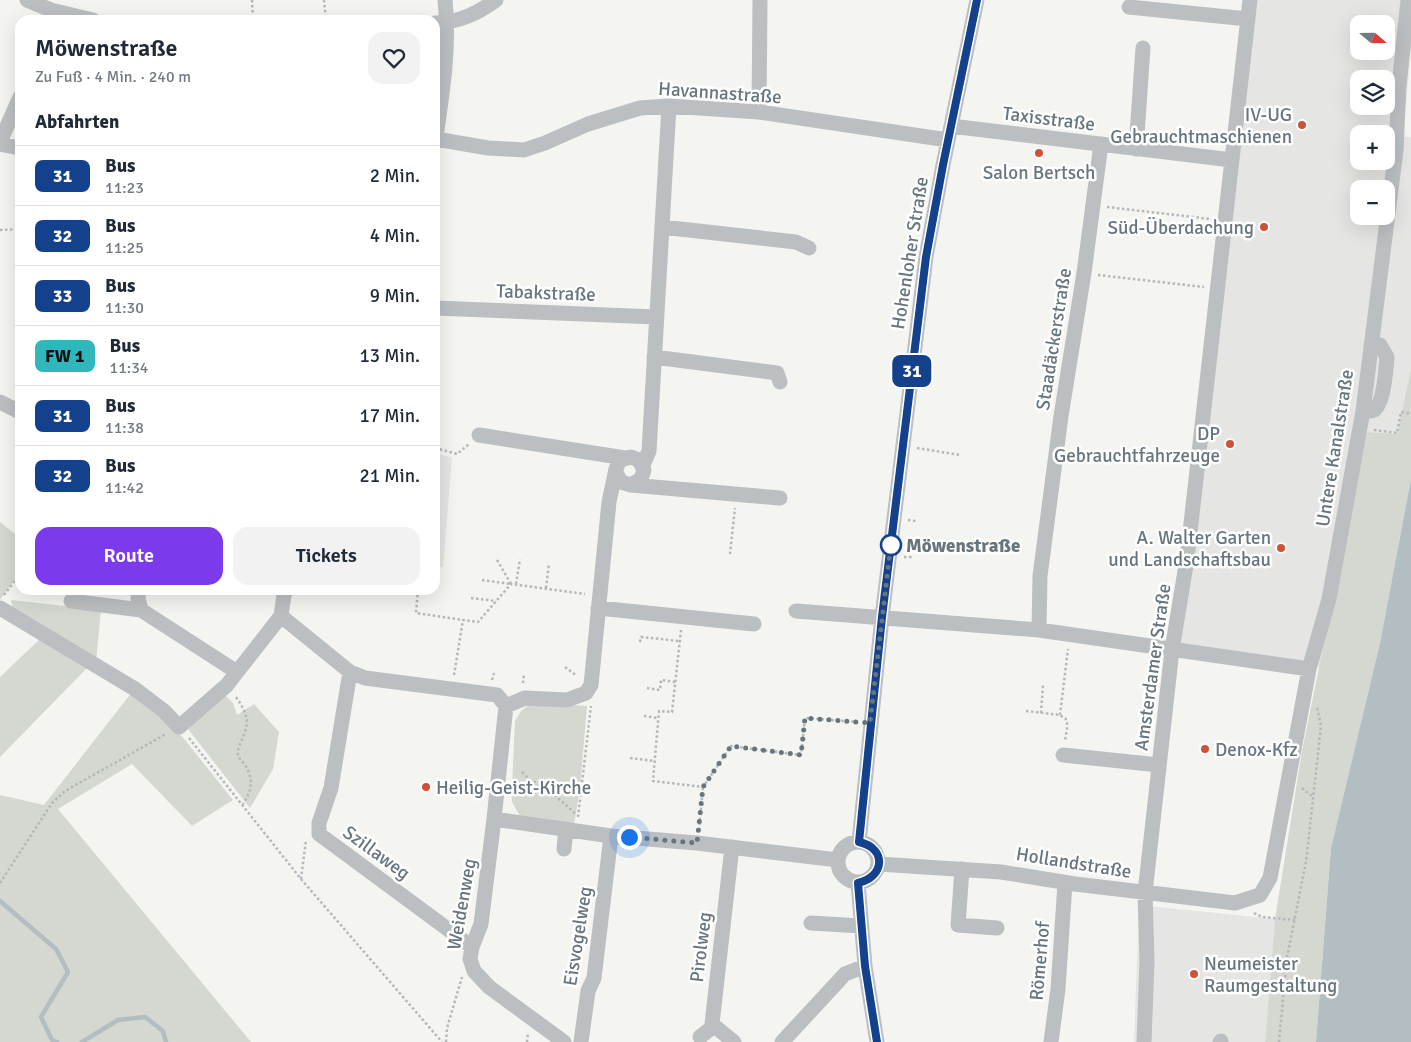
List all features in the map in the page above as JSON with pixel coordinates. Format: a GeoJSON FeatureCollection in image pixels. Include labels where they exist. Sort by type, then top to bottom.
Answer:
{"type":"FeatureCollection","features":[{"type":"Feature","properties":{"kind":"street"},"geometry":{"type":"LineString","coordinates":[[27,0],[51,10],[72,15]]}},
{"type":"Feature","properties":{"kind":"street"},"geometry":{"type":"LineString","coordinates":[[440,108],[447,53],[441,23],[445,0]]}},
{"type":"Feature","properties":{"kind":"street"},"geometry":{"type":"LineString","coordinates":[[441,23],[469,17],[496,0]]}},
{"type":"Feature","properties":{"kind":"street"},"geometry":{"type":"LineString","coordinates":[[759,112],[760,0]]}},
{"type":"Feature","properties":{"kind":"street","name":"Hohenloher Straße"},"geometry":{"type":"LineString","coordinates":[[859,842],[882,617],[926,257],[949,133],[977,0]]}},
{"type":"Feature","properties":{"kind":"street","name":"Amsterdamer Straße"},"geometry":{"type":"LineString","coordinates":[[1144,1042],[1147,960],[1145,893],[1172,650],[1187,559],[1250,0]]}},
{"type":"Feature","properties":{"kind":"street","name":"Untere Kanalstraße"},"geometry":{"type":"LineString","coordinates":[[1260,895],[1270,878],[1309,669],[1329,599],[1363,411],[1396,150],[1399,86],[1408,0]]}},
{"type":"Feature","properties":{"kind":"street"},"geometry":{"type":"LineString","coordinates":[[1129,7],[1248,20]]}},
{"type":"Feature","properties":{"kind":"street"},"geometry":{"type":"LineString","coordinates":[[1136,149],[1143,48]]}},
{"type":"Feature","properties":{"kind":"street"},"geometry":{"type":"LineString","coordinates":[[631,485],[641,479],[644,474],[643,465],[649,451],[668,106]]}},
{"type":"Feature","properties":{"kind":"street","name":"Havannastraße"},"geometry":{"type":"LineString","coordinates":[[440,140],[488,148],[524,150],[551,141],[588,124],[640,108],[668,106],[759,112],[949,133]]}},
{"type":"Feature","properties":{"kind":"street"},"geometry":{"type":"LineString","coordinates":[[15,108],[0,143],[15,147]]}},
{"type":"Feature","properties":{"kind":"street","name":"Taxisstraße"},"geometry":{"type":"LineString","coordinates":[[949,133],[1101,144],[1232,160]]}},
{"type":"Feature","properties":{"kind":"street","name":"Staadäckerstraße"},"geometry":{"type":"LineString","coordinates":[[1039,630],[1040,576],[1060,416],[1084,273],[1101,144]]}},
{"type":"Feature","properties":{"kind":"street"},"geometry":{"type":"LineString","coordinates":[[662,227],[796,242],[809,248]]}},
{"type":"Feature","properties":{"kind":"street","name":"Tabakstraße"},"geometry":{"type":"LineString","coordinates":[[440,308],[656,317]]}},
{"type":"Feature","properties":{"kind":"street"},"geometry":{"type":"LineString","coordinates":[[654,357],[777,373],[780,382]]}},
{"type":"Feature","properties":{"kind":"street"},"geometry":{"type":"LineString","coordinates":[[0,402],[15,410]]}},
{"type":"Feature","properties":{"kind":"street"},"geometry":{"type":"LineString","coordinates":[[478,435],[635,458],[643,465]]}},
{"type":"Feature","properties":{"kind":"street"},"geometry":{"type":"LineString","coordinates":[[281,616],[350,672],[365,678],[497,695],[506,706],[524,698],[566,700],[586,693],[591,684],[609,502],[617,465],[625,458]]}},
{"type":"Feature","properties":{"kind":"street"},"geometry":{"type":"LineString","coordinates":[[616,473],[621,482],[631,485],[780,498]]}},
{"type":"Feature","properties":{"kind":"street"},"geometry":{"type":"LineString","coordinates":[[138,595],[142,610]]}},
{"type":"Feature","properties":{"kind":"street"},"geometry":{"type":"LineString","coordinates":[[0,608],[135,689],[164,711],[179,727],[227,685],[281,616],[284,595]]}},
{"type":"Feature","properties":{"kind":"street"},"geometry":{"type":"LineString","coordinates":[[71,601],[142,610],[237,672]]}},
{"type":"Feature","properties":{"kind":"street"},"geometry":{"type":"LineString","coordinates":[[599,602],[682,616],[754,624]]}},
{"type":"Feature","properties":{"kind":"street"},"geometry":{"type":"LineString","coordinates":[[796,611],[1039,630],[1309,669]]}},
{"type":"Feature","properties":{"kind":"street","name":"Szillaweg"},"geometry":{"type":"LineString","coordinates":[[350,672],[331,788],[319,823],[319,834],[472,946]]}},
{"type":"Feature","properties":{"kind":"street","name":"Weidenweg"},"geometry":{"type":"LineString","coordinates":[[506,706],[482,924],[472,946],[470,959],[474,971],[489,986],[564,1042]]}},
{"type":"Feature","properties":{"kind":"street"},"geometry":{"type":"LineString","coordinates":[[1063,755],[1159,765]]}},
{"type":"Feature","properties":{"kind":"street"},"geometry":{"type":"LineString","coordinates":[[494,819],[573,825],[612,836],[697,843],[838,860]]}},
{"type":"Feature","properties":{"kind":"street"},"geometry":{"type":"LineString","coordinates":[[564,849],[573,825]]}},
{"type":"Feature","properties":{"kind":"street","name":"Eisvogelweg"},"geometry":{"type":"LineString","coordinates":[[582,1042],[588,991],[594,978],[612,836]]}},
{"type":"Feature","properties":{"kind":"street"},"geometry":{"type":"LineString","coordinates":[[859,842],[867,844],[874,849],[878,856],[879,864],[876,874],[868,881],[858,883],[850,881],[843,876],[838,868],[838,860],[842,850],[849,844],[859,842]]}},
{"type":"Feature","properties":{"kind":"street","name":"Pirolweg"},"geometry":{"type":"LineString","coordinates":[[714,1026],[712,1024],[732,847]]}},
{"type":"Feature","properties":{"kind":"street","name":"Hollandstraße"},"geometry":{"type":"LineString","coordinates":[[879,864],[1001,872],[1145,893],[1235,903],[1260,895]]}},
{"type":"Feature","properties":{"kind":"street"},"geometry":{"type":"LineString","coordinates":[[962,869],[958,925],[997,928]]}},
{"type":"Feature","properties":{"kind":"street","name":"Römerhof"},"geometry":{"type":"LineString","coordinates":[[1051,1042],[1058,989],[1065,882]]}},
{"type":"Feature","properties":{"kind":"street"},"geometry":{"type":"LineString","coordinates":[[858,883],[865,966],[877,1042]]}},
{"type":"Feature","properties":{"kind":"street"},"geometry":{"type":"LineString","coordinates":[[811,922],[861,926]]}},
{"type":"Feature","properties":{"kind":"street"},"geometry":{"type":"LineString","coordinates":[[782,1042],[845,974],[865,966]]}},
{"type":"Feature","properties":{"kind":"street"},"geometry":{"type":"LineString","coordinates":[[700,1037],[714,1026],[734,1042]]}},
{"type":"Feature","properties":{"kind":"path"},"geometry":{"type":"LineString","coordinates":[[252,0],[253,15]]}},
{"type":"Feature","properties":{"kind":"path"},"geometry":{"type":"LineString","coordinates":[[324,0],[326,15]]}},
{"type":"Feature","properties":{"kind":"path"},"geometry":{"type":"LineString","coordinates":[[1094,205],[1226,221]]}},
{"type":"Feature","properties":{"kind":"path"},"geometry":{"type":"LineString","coordinates":[[0,230],[15,229]]}},
{"type":"Feature","properties":{"kind":"path"},"geometry":{"type":"LineString","coordinates":[[1084,273],[1218,289]]}},
{"type":"Feature","properties":{"kind":"path"},"geometry":{"type":"LineString","coordinates":[[1382,431],[1397,433],[1401,412],[1411,414]]}},
{"type":"Feature","properties":{"kind":"path"},"geometry":{"type":"LineString","coordinates":[[440,449],[458,454],[478,435]]}},
{"type":"Feature","properties":{"kind":"path"},"geometry":{"type":"LineString","coordinates":[[903,446],[960,455]]}},
{"type":"Feature","properties":{"kind":"path"},"geometry":{"type":"LineString","coordinates":[[730,554],[736,494]]}},
{"type":"Feature","properties":{"kind":"path"},"geometry":{"type":"LineString","coordinates":[[516,584],[520,559]]}},
{"type":"Feature","properties":{"kind":"path"},"geometry":{"type":"LineString","coordinates":[[497,560],[511,584]]}},
{"type":"Feature","properties":{"kind":"path"},"geometry":{"type":"LineString","coordinates":[[546,588],[549,563]]}},
{"type":"Feature","properties":{"kind":"path"},"geometry":{"type":"LineString","coordinates":[[0,600],[15,580]]}},
{"type":"Feature","properties":{"kind":"path"},"geometry":{"type":"LineString","coordinates":[[482,580],[546,588],[599,602]]}},
{"type":"Feature","properties":{"kind":"path"},"geometry":{"type":"LineString","coordinates":[[418,595],[416,614],[478,622],[511,584]]}},
{"type":"Feature","properties":{"kind":"path"},"geometry":{"type":"LineString","coordinates":[[470,598],[496,602]]}},
{"type":"Feature","properties":{"kind":"path"},"geometry":{"type":"LineString","coordinates":[[682,616],[672,712],[659,711],[653,781],[703,787]]}},
{"type":"Feature","properties":{"kind":"path"},"geometry":{"type":"LineString","coordinates":[[452,689],[463,620]]}},
{"type":"Feature","properties":{"kind":"path"},"geometry":{"type":"LineString","coordinates":[[1060,715],[1070,635]]}},
{"type":"Feature","properties":{"kind":"path"},"geometry":{"type":"LineString","coordinates":[[640,642],[640,637],[679,641]]}},
{"type":"Feature","properties":{"kind":"path"},"geometry":{"type":"LineString","coordinates":[[647,688],[660,690],[661,680],[675,682]]}},
{"type":"Feature","properties":{"kind":"path"},"geometry":{"type":"LineString","coordinates":[[227,685],[246,711],[248,724],[238,749],[238,757],[251,776],[252,782],[249,795],[243,804]]}},
{"type":"Feature","properties":{"kind":"path"},"geometry":{"type":"LineString","coordinates":[[1040,713],[1043,685]]}},
{"type":"Feature","properties":{"kind":"path"},"geometry":{"type":"LineString","coordinates":[[573,825],[592,696],[586,693]]}},
{"type":"Feature","properties":{"kind":"path"},"geometry":{"type":"LineString","coordinates":[[1279,1042],[1287,957],[1306,862],[1321,726],[1317,707]]}},
{"type":"Feature","properties":{"kind":"path"},"geometry":{"type":"LineString","coordinates":[[1026,711],[1060,715],[1067,720],[1068,728],[1063,755]]}},
{"type":"Feature","properties":{"kind":"path"},"geometry":{"type":"LineString","coordinates":[[644,716],[658,718]]}},
{"type":"Feature","properties":{"kind":"path"},"geometry":{"type":"LineString","coordinates":[[697,843],[703,787],[731,746],[801,755],[805,718],[870,723]]}},
{"type":"Feature","properties":{"kind":"path"},"geometry":{"type":"LineString","coordinates":[[0,882],[52,803],[65,791],[179,727],[243,804],[301,879],[442,1042]]}},
{"type":"Feature","properties":{"kind":"path"},"geometry":{"type":"LineString","coordinates":[[630,758],[654,761]]}},
{"type":"Feature","properties":{"kind":"path"},"geometry":{"type":"LineString","coordinates":[[522,772],[551,792],[573,825]]}},
{"type":"Feature","properties":{"kind":"path"},"geometry":{"type":"LineString","coordinates":[[301,879],[306,840],[319,834]]}},
{"type":"Feature","properties":{"kind":"path"},"geometry":{"type":"LineString","coordinates":[[1235,903],[1262,917],[1295,920]]}},
{"type":"Feature","properties":{"kind":"path"},"geometry":{"type":"LineString","coordinates":[[446,1042],[447,1028],[461,977],[474,971]]}},
{"type":"Feature","properties":{"kind":"shaded area"},"geometry":{"type":"Polygon","coordinates":[[[1254,0],[1411,0],[1411,51],[1404,137],[1411,137],[1411,369],[1397,434],[1367,432],[1320,667],[1180,649],[1254,0]]]}},
{"type":"Feature","properties":{"kind":"shaded area"},"geometry":{"type":"Polygon","coordinates":[[[1411,369],[1411,479],[1380,643],[1331,848],[1316,1042],[1265,1042],[1275,919],[1302,751],[1367,432],[1397,434],[1411,369]]]}},
{"type":"Feature","properties":{"kind":"shaded area"},"geometry":{"type":"Polygon","coordinates":[[[440,454],[452,458],[443,567],[440,567],[440,454]]]}},
{"type":"Feature","properties":{"kind":"shaded area"},"geometry":{"type":"Polygon","coordinates":[[[1411,479],[1411,1042],[1316,1042],[1331,848],[1380,643],[1411,479]]]}},
{"type":"Feature","properties":{"kind":"shaded area"},"geometry":{"type":"Polygon","coordinates":[[[0,522],[15,534],[15,579],[0,600],[0,522]]]}},
{"type":"Feature","properties":{"kind":"shaded area"},"geometry":{"type":"Polygon","coordinates":[[[11,600],[101,610],[96,662],[13,611],[11,600]]]}},
{"type":"Feature","properties":{"kind":"shaded area"},"geometry":{"type":"Polygon","coordinates":[[[42,637],[89,666],[0,757],[0,677],[42,637]]]}},
{"type":"Feature","properties":{"kind":"shaded area"},"geometry":{"type":"Polygon","coordinates":[[[132,692],[161,714],[185,740],[233,800],[192,826],[132,764],[58,809],[251,1042],[0,1042],[0,795],[44,805],[132,692]]]}},
{"type":"Feature","properties":{"kind":"shaded area"},"geometry":{"type":"Polygon","coordinates":[[[225,695],[233,703],[237,715],[254,704],[279,732],[273,769],[250,808],[188,729],[225,695]]]}},
{"type":"Feature","properties":{"kind":"shaded area"},"geometry":{"type":"Polygon","coordinates":[[[531,703],[587,706],[580,788],[574,825],[522,820],[512,802],[515,721],[521,711],[531,703]]]}},
{"type":"Feature","properties":{"kind":"shaded area"},"geometry":{"type":"Polygon","coordinates":[[[1139,905],[1275,919],[1265,1042],[1134,1042],[1139,905]]]}},
{"type":"Feature","properties":{"kind":"waterway"},"geometry":{"type":"LineString","coordinates":[[0,901],[56,949],[68,972],[41,1017],[52,1040],[57,1042]]}},
{"type":"Feature","properties":{"kind":"waterway"},"geometry":{"type":"LineString","coordinates":[[82,1042],[118,1020],[145,1017],[163,1031],[166,1042]]}},
{"type":"Feature","properties":{"kind":"bus line","name":"31"},"geometry":{"type":"LineString","coordinates":[[877,1042],[865,966],[858,883],[868,881],[876,874],[879,864],[878,856],[874,849],[867,844],[859,842],[870,723],[926,257],[977,0]]}},
{"type":"Feature","properties":{"kind":"place","name":"IV-UG Gebrauchtmaschienen"},"geometry":{"type":"Point","coordinates":[1302,125]}},
{"type":"Feature","properties":{"kind":"place","name":"Salon Bertsch"},"geometry":{"type":"Point","coordinates":[1039,153]}},
{"type":"Feature","properties":{"kind":"place","name":"Süd-Überdachung"},"geometry":{"type":"Point","coordinates":[1264,227]}},
{"type":"Feature","properties":{"kind":"place","name":"DP Gebrauchtfahrzeuge"},"geometry":{"type":"Point","coordinates":[1230,444]}},
{"type":"Feature","properties":{"kind":"place","name":"Möwenstraße"},"geometry":{"type":"Point","coordinates":[891,545]}},
{"type":"Feature","properties":{"kind":"place","name":"A. Walter Garten und Landschaftsbau"},"geometry":{"type":"Point","coordinates":[1281,548]}},
{"type":"Feature","properties":{"kind":"place","name":"Denox-Kfz"},"geometry":{"type":"Point","coordinates":[1205,749]}},
{"type":"Feature","properties":{"kind":"place","name":"Heilig-Geist-Kirche"},"geometry":{"type":"Point","coordinates":[426,787]}},
{"type":"Feature","properties":{"kind":"place","name":"Neumeister Raumgestaltung"},"geometry":{"type":"Point","coordinates":[1194,974]}},
{"type":"Feature","properties":{"kind":"route"},"geometry":{"type":"LineString","coordinates":[[629,837],[697,843],[703,787],[731,746],[801,755],[805,718],[870,723],[891,543],[891,545]]}}]}
